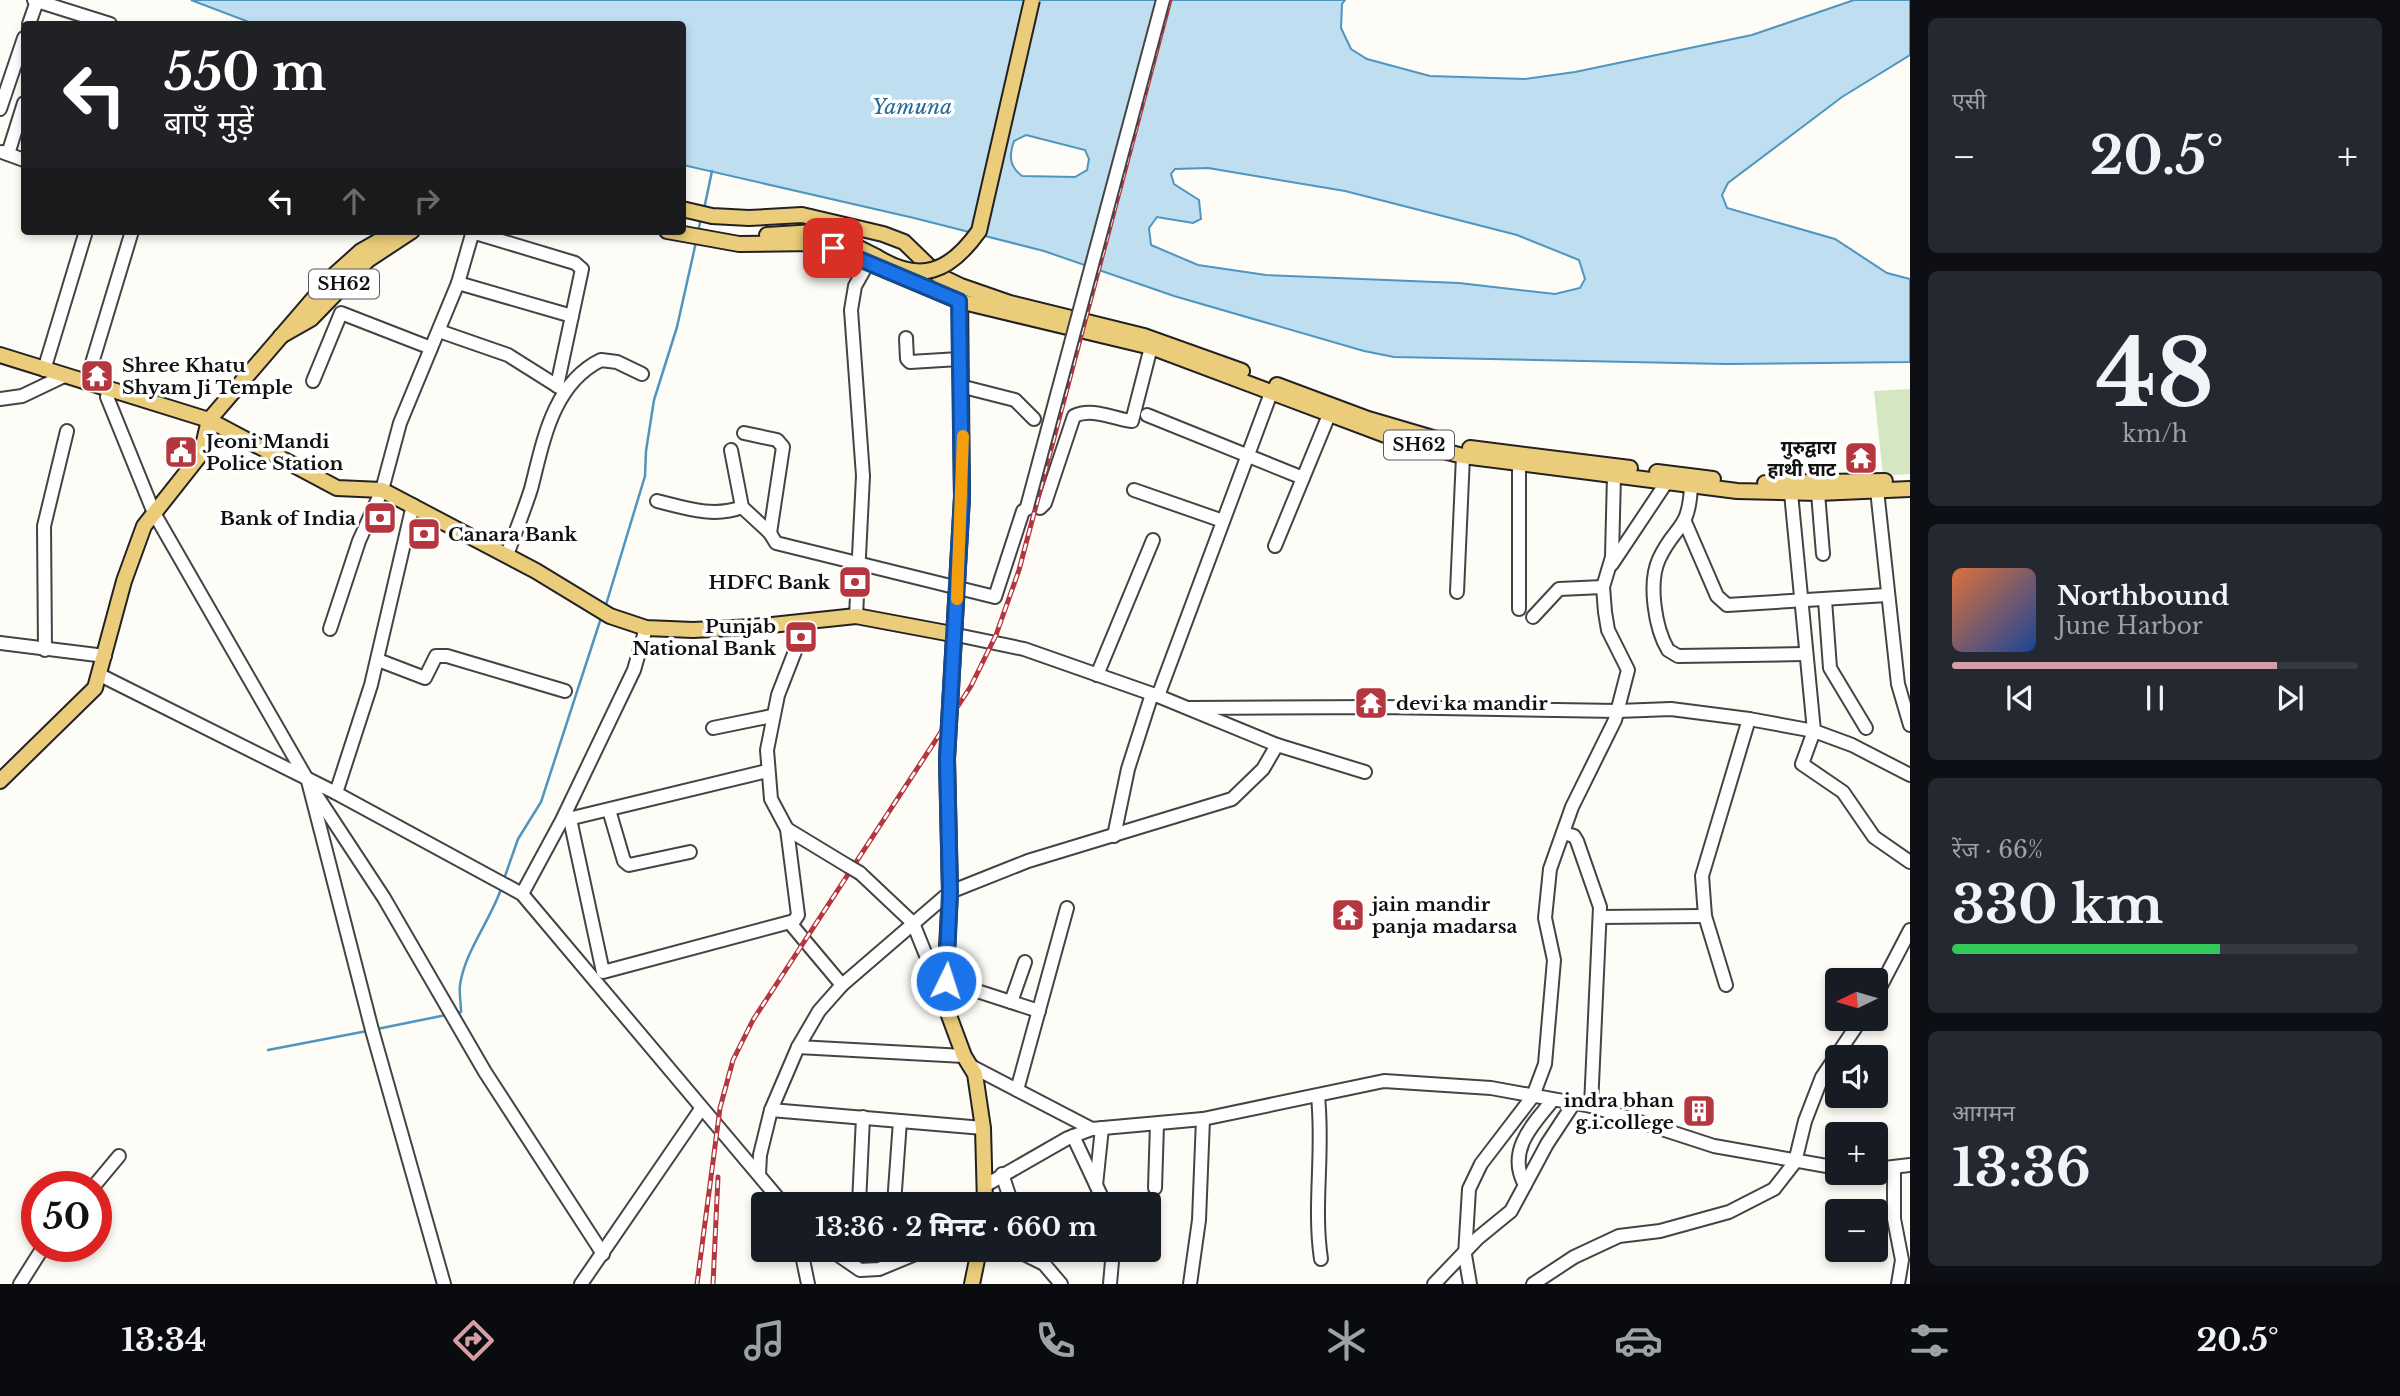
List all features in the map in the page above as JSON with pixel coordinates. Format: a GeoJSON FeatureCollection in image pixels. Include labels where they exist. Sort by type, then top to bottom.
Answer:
{"type":"FeatureCollection","features":[{"type":"Feature","properties":{"kind":"main road"},"geometry":{"type":"LineString","coordinates":[[709,228],[833,235],[871,260],[902,271],[924,272],[945,265],[965,251],[979,231],[1032,0]]}},
{"type":"Feature","properties":{"kind":"main road","name":"SH62"},"geometry":{"type":"LineString","coordinates":[[688,222],[709,228],[749,218],[802,215],[883,234],[904,242],[960,294],[1010,303],[1164,342],[1367,419],[1467,448],[1726,481],[1910,479]]}},
{"type":"Feature","properties":{"kind":"main road","name":"SH62"},"geometry":{"type":"LineString","coordinates":[[688,222],[709,228],[738,244],[814,243],[871,260],[960,294],[1152,347],[1396,439],[1463,456],[1519,466],[1690,486],[1791,493],[1910,489]]}},
{"type":"Feature","properties":{"kind":"main road","name":"SH62"},"geometry":{"type":"LineString","coordinates":[[209,420],[323,287],[360,251],[389,235]]}},
{"type":"Feature","properties":{"kind":"main road","name":"SH62"},"geometry":{"type":"LineString","coordinates":[[277,338],[301,327],[326,306],[368,260],[406,235]]}},
{"type":"Feature","properties":{"kind":"main road"},"geometry":{"type":"LineString","coordinates":[[960,294],[959,359],[963,442],[958,589],[952,634],[947,759],[950,892],[944,1002],[967,1061],[975,1074],[983,1128],[986,1192]]}},
{"type":"Feature","properties":{"kind":"main road"},"geometry":{"type":"LineString","coordinates":[[0,355],[209,420],[337,488],[382,490],[507,555],[610,616],[646,628],[693,630],[806,623],[856,616],[952,634]]}},
{"type":"Feature","properties":{"kind":"main road"},"geometry":{"type":"LineString","coordinates":[[0,781],[78,708],[95,688],[124,581],[144,526],[201,454],[209,420]]}},
{"type":"Feature","properties":{"kind":"main road"},"geometry":{"type":"LineString","coordinates":[[972,1284],[977,1262]]}},
{"type":"Feature","properties":{"kind":"street"},"geometry":{"type":"LineString","coordinates":[[1032,507],[1163,0]]}},
{"type":"Feature","properties":{"kind":"street"},"geometry":{"type":"LineString","coordinates":[[30,21],[36,1],[100,21]]}},
{"type":"Feature","properties":{"kind":"street"},"geometry":{"type":"LineString","coordinates":[[0,109],[21,47]]}},
{"type":"Feature","properties":{"kind":"street"},"geometry":{"type":"LineString","coordinates":[[21,110],[4,153],[21,159]]}},
{"type":"Feature","properties":{"kind":"street"},"geometry":{"type":"LineString","coordinates":[[44,370],[85,235]]}},
{"type":"Feature","properties":{"kind":"street"},"geometry":{"type":"LineString","coordinates":[[86,383],[131,235]]}},
{"type":"Feature","properties":{"kind":"street"},"geometry":{"type":"LineString","coordinates":[[330,629],[359,541],[382,490],[400,423],[458,283],[472,235]]}},
{"type":"Feature","properties":{"kind":"street"},"geometry":{"type":"LineString","coordinates":[[483,235],[579,265],[582,275],[572,316],[561,388],[507,555]]}},
{"type":"Feature","properties":{"kind":"street"},"geometry":{"type":"LineString","coordinates":[[856,616],[863,476],[851,310],[855,286],[871,260]]}},
{"type":"Feature","properties":{"kind":"street"},"geometry":{"type":"LineString","coordinates":[[458,283],[572,316]]}},
{"type":"Feature","properties":{"kind":"street"},"geometry":{"type":"LineString","coordinates":[[326,306],[432,348]]}},
{"type":"Feature","properties":{"kind":"street"},"geometry":{"type":"LineString","coordinates":[[313,381],[341,313]]}},
{"type":"Feature","properties":{"kind":"street"},"geometry":{"type":"LineString","coordinates":[[439,331],[508,355],[561,388]]}},
{"type":"Feature","properties":{"kind":"street"},"geometry":{"type":"LineString","coordinates":[[906,338],[907,359],[910,362],[959,359]]}},
{"type":"Feature","properties":{"kind":"street"},"geometry":{"type":"LineString","coordinates":[[731,450],[742,506],[776,542],[990,597],[998,595],[1023,512],[1045,503],[1074,416],[1080,413],[1103,414],[1132,421],[1152,347]]}},
{"type":"Feature","properties":{"kind":"street"},"geometry":{"type":"LineString","coordinates":[[561,388],[601,360],[617,362],[642,374]]}},
{"type":"Feature","properties":{"kind":"street"},"geometry":{"type":"LineString","coordinates":[[0,399],[20,397],[64,376]]}},
{"type":"Feature","properties":{"kind":"street"},"geometry":{"type":"LineString","coordinates":[[960,386],[1006,396],[1021,404],[1034,419]]}},
{"type":"Feature","properties":{"kind":"street"},"geometry":{"type":"LineString","coordinates":[[108,390],[107,397],[154,513],[307,781],[384,898],[485,1072],[603,1254]]}},
{"type":"Feature","properties":{"kind":"street"},"geometry":{"type":"LineString","coordinates":[[1114,836],[1128,769],[1271,393]]}},
{"type":"Feature","properties":{"kind":"street"},"geometry":{"type":"LineString","coordinates":[[1147,415],[1303,478]]}},
{"type":"Feature","properties":{"kind":"street"},"geometry":{"type":"LineString","coordinates":[[1275,546],[1329,415]]}},
{"type":"Feature","properties":{"kind":"street"},"geometry":{"type":"LineString","coordinates":[[46,650],[44,526],[67,431]]}},
{"type":"Feature","properties":{"kind":"street"},"geometry":{"type":"LineString","coordinates":[[744,433],[777,440],[783,447],[770,533]]}},
{"type":"Feature","properties":{"kind":"street"},"geometry":{"type":"LineString","coordinates":[[1457,592],[1463,456]]}},
{"type":"Feature","properties":{"kind":"street"},"geometry":{"type":"LineString","coordinates":[[1519,466],[1519,610]]}},
{"type":"Feature","properties":{"kind":"street"},"geometry":{"type":"LineString","coordinates":[[1612,564],[1614,475]]}},
{"type":"Feature","properties":{"kind":"street"},"geometry":{"type":"LineString","coordinates":[[1470,1284],[1465,1255],[1467,1200],[1473,1177],[1532,1096],[1545,1064],[1554,960],[1545,918],[1550,869],[1572,807],[1618,712],[1628,670],[1608,630],[1603,587],[1612,564],[1666,483]]}},
{"type":"Feature","properties":{"kind":"street"},"geometry":{"type":"LineString","coordinates":[[1690,486],[1690,511],[1660,557],[1655,575],[1657,616],[1668,650],[1678,656],[1804,654]]}},
{"type":"Feature","properties":{"kind":"street"},"geometry":{"type":"LineString","coordinates":[[1134,490],[1223,521]]}},
{"type":"Feature","properties":{"kind":"street"},"geometry":{"type":"LineString","coordinates":[[1877,491],[1898,684],[1910,725]]}},
{"type":"Feature","properties":{"kind":"street"},"geometry":{"type":"LineString","coordinates":[[1791,493],[1804,654],[1814,731],[1802,760],[1805,768],[1843,792],[1874,837],[1910,862]]}},
{"type":"Feature","properties":{"kind":"street"},"geometry":{"type":"LineString","coordinates":[[1818,493],[1823,554]]}},
{"type":"Feature","properties":{"kind":"street"},"geometry":{"type":"LineString","coordinates":[[657,501],[704,512],[731,511],[742,506]]}},
{"type":"Feature","properties":{"kind":"street"},"geometry":{"type":"LineString","coordinates":[[336,793],[378,660],[413,505]]}},
{"type":"Feature","properties":{"kind":"street"},"geometry":{"type":"LineString","coordinates":[[1685,522],[1705,572],[1721,602],[1735,606],[1887,595]]}},
{"type":"Feature","properties":{"kind":"street"},"geometry":{"type":"LineString","coordinates":[[1097,675],[1153,540]]}},
{"type":"Feature","properties":{"kind":"street"},"geometry":{"type":"LineString","coordinates":[[1532,617],[1559,589],[1603,587]]}},
{"type":"Feature","properties":{"kind":"street"},"geometry":{"type":"LineString","coordinates":[[1825,600],[1830,668],[1866,728]]}},
{"type":"Feature","properties":{"kind":"street"},"geometry":{"type":"LineString","coordinates":[[594,984],[603,972],[790,923],[798,915],[787,829],[771,799],[767,771],[772,716],[806,623]]}},
{"type":"Feature","properties":{"kind":"street"},"geometry":{"type":"LineString","coordinates":[[522,894],[566,819],[634,670],[646,628]]}},
{"type":"Feature","properties":{"kind":"street"},"geometry":{"type":"LineString","coordinates":[[952,634],[1024,649],[1155,695],[1277,745],[1365,772]]}},
{"type":"Feature","properties":{"kind":"street"},"geometry":{"type":"LineString","coordinates":[[0,643],[105,656]]}},
{"type":"Feature","properties":{"kind":"street"},"geometry":{"type":"LineString","coordinates":[[378,660],[425,678],[436,656],[447,656],[565,691]]}},
{"type":"Feature","properties":{"kind":"street"},"geometry":{"type":"LineString","coordinates":[[100,675],[167,706],[307,781],[336,793],[522,894],[594,984],[773,1192]]}},
{"type":"Feature","properties":{"kind":"street"},"geometry":{"type":"LineString","coordinates":[[1189,708],[1383,707],[1618,712],[1671,709],[1814,731],[1852,745],[1910,775]]}},
{"type":"Feature","properties":{"kind":"street"},"geometry":{"type":"LineString","coordinates":[[713,728],[772,716]]}},
{"type":"Feature","properties":{"kind":"street"},"geometry":{"type":"LineString","coordinates":[[1726,985],[1705,916],[1702,876],[1749,719]]}},
{"type":"Feature","properties":{"kind":"street"},"geometry":{"type":"LineString","coordinates":[[759,1174],[760,1155],[772,1110],[798,1047],[819,1012],[842,985],[950,892],[1019,864],[1232,799],[1263,769],[1277,745]]}},
{"type":"Feature","properties":{"kind":"street"},"geometry":{"type":"LineString","coordinates":[[566,819],[767,771]]}},
{"type":"Feature","properties":{"kind":"street"},"geometry":{"type":"LineString","coordinates":[[307,781],[372,1030],[444,1284]]}},
{"type":"Feature","properties":{"kind":"street"},"geometry":{"type":"LineString","coordinates":[[609,810],[624,861],[629,865],[690,852]]}},
{"type":"Feature","properties":{"kind":"street"},"geometry":{"type":"LineString","coordinates":[[566,819],[603,972]]}},
{"type":"Feature","properties":{"kind":"street"},"geometry":{"type":"LineString","coordinates":[[787,829],[854,870],[913,923],[938,979],[944,1002]]}},
{"type":"Feature","properties":{"kind":"street"},"geometry":{"type":"LineString","coordinates":[[1563,833],[1574,836],[1599,902],[1591,1106]]}},
{"type":"Feature","properties":{"kind":"street"},"geometry":{"type":"LineString","coordinates":[[1017,1090],[1067,908]]}},
{"type":"Feature","properties":{"kind":"street"},"geometry":{"type":"LineString","coordinates":[[1600,917],[1705,916]]}},
{"type":"Feature","properties":{"kind":"street"},"geometry":{"type":"LineString","coordinates":[[790,923],[842,985]]}},
{"type":"Feature","properties":{"kind":"street"},"geometry":{"type":"LineString","coordinates":[[1888,972],[1910,930]]}},
{"type":"Feature","properties":{"kind":"street"},"geometry":{"type":"LineString","coordinates":[[1011,1002],[1025,962]]}},
{"type":"Feature","properties":{"kind":"street"},"geometry":{"type":"LineString","coordinates":[[946,981],[1039,1011]]}},
{"type":"Feature","properties":{"kind":"street"},"geometry":{"type":"LineString","coordinates":[[1533,1284],[1574,1257],[1619,1236],[1660,1231],[1744,1206],[1774,1189],[1795,1162],[1805,1121],[1822,1077],[1853,1031]]}},
{"type":"Feature","properties":{"kind":"street"},"geometry":{"type":"LineString","coordinates":[[798,1047],[967,1061],[1017,1090],[1097,1128]]}},
{"type":"Feature","properties":{"kind":"street"},"geometry":{"type":"LineString","coordinates":[[986,1185],[1073,1136],[1097,1128],[1203,1119],[1384,1081],[1491,1088],[1591,1106],[1714,1146],[1825,1166]]}},
{"type":"Feature","properties":{"kind":"street"},"geometry":{"type":"LineString","coordinates":[[1318,1097],[1321,1161],[1316,1226],[1321,1259]]}},
{"type":"Feature","properties":{"kind":"street"},"geometry":{"type":"LineString","coordinates":[[1525,1185],[1518,1167],[1522,1141],[1553,1100]]}},
{"type":"Feature","properties":{"kind":"street"},"geometry":{"type":"LineString","coordinates":[[1434,1284],[1465,1255],[1478,1238],[1511,1212],[1574,1103]]}},
{"type":"Feature","properties":{"kind":"street"},"geometry":{"type":"LineString","coordinates":[[581,1284],[701,1109]]}},
{"type":"Feature","properties":{"kind":"street"},"geometry":{"type":"LineString","coordinates":[[772,1110],[983,1128]]}},
{"type":"Feature","properties":{"kind":"street"},"geometry":{"type":"LineString","coordinates":[[860,1192],[863,1117]]}},
{"type":"Feature","properties":{"kind":"street"},"geometry":{"type":"LineString","coordinates":[[1190,1284],[1199,1220],[1203,1119]]}},
{"type":"Feature","properties":{"kind":"street"},"geometry":{"type":"LineString","coordinates":[[895,1192],[900,1121]]}},
{"type":"Feature","properties":{"kind":"street"},"geometry":{"type":"LineString","coordinates":[[1155,1188],[1157,1124]]}},
{"type":"Feature","properties":{"kind":"street"},"geometry":{"type":"LineString","coordinates":[[1096,1186],[1097,1128]]}},
{"type":"Feature","properties":{"kind":"street"},"geometry":{"type":"LineString","coordinates":[[1073,1136],[1099,1192]]}},
{"type":"Feature","properties":{"kind":"street"},"geometry":{"type":"LineString","coordinates":[[106,1171],[119,1156]]}},
{"type":"Feature","properties":{"kind":"street"},"geometry":{"type":"LineString","coordinates":[[1888,1168],[1910,1165]]}},
{"type":"Feature","properties":{"kind":"street"},"geometry":{"type":"LineString","coordinates":[[1894,1168],[1894,1219],[1906,1259],[1898,1284]]}},
{"type":"Feature","properties":{"kind":"street"},"geometry":{"type":"LineString","coordinates":[[1002,1174],[1008,1192]]}},
{"type":"Feature","properties":{"kind":"street"},"geometry":{"type":"LineString","coordinates":[[20,1284],[34,1262]]}},
{"type":"Feature","properties":{"kind":"street"},"geometry":{"type":"LineString","coordinates":[[803,1262],[808,1284]]}},
{"type":"Feature","properties":{"kind":"street"},"geometry":{"type":"LineString","coordinates":[[848,1262],[860,1270],[879,1269],[896,1262]]}},
{"type":"Feature","properties":{"kind":"street"},"geometry":{"type":"LineString","coordinates":[[1042,1262],[1060,1284]]}},
{"type":"Feature","properties":{"kind":"street"},"geometry":{"type":"LineString","coordinates":[[1110,1284],[1112,1262]]}},
{"type":"Feature","properties":{"kind":"green space"},"geometry":{"type":"Polygon","coordinates":[[[1910,389],[1910,474],[1883,476],[1874,391],[1910,389]]]}},
{"type":"Feature","properties":{"kind":"water","name":"Yamuna"},"geometry":{"type":"Polygon","coordinates":[[[191,0],[1345,0],[1342,4],[1341,28],[1351,49],[1367,59],[1430,76],[1525,79],[1575,72],[1752,35],[1854,0],[1910,0],[1910,55],[1842,97],[1728,183],[1722,195],[1727,208],[1835,239],[1887,273],[1910,279],[1910,362],[1726,364],[1394,357],[1364,351],[1174,296],[1044,251],[686,166],[686,21],[246,21],[191,0]],[[1026,135],[1014,141],[1011,160],[1022,176],[1075,177],[1087,170],[1089,159],[1085,150],[1026,135]],[[1208,168],[1175,169],[1171,174],[1174,184],[1199,200],[1201,219],[1193,223],[1157,217],[1149,228],[1151,245],[1198,265],[1266,275],[1459,283],[1555,294],[1580,288],[1585,279],[1579,260],[1517,235],[1345,191],[1208,168]]]}},
{"type":"Feature","properties":{"kind":"waterway"},"geometry":{"type":"LineString","coordinates":[[704,209],[712,171]]}},
{"type":"Feature","properties":{"kind":"waterway"},"geometry":{"type":"LineString","coordinates":[[698,232],[701,218]]}},
{"type":"Feature","properties":{"kind":"waterway"},"geometry":{"type":"LineString","coordinates":[[605,608],[645,476],[654,400],[677,327],[696,242]]}},
{"type":"Feature","properties":{"kind":"waterway"},"geometry":{"type":"LineString","coordinates":[[504,879],[518,839],[541,802],[601,618]]}},
{"type":"Feature","properties":{"kind":"waterway"},"geometry":{"type":"LineString","coordinates":[[456,1013],[461,1012],[460,985],[467,960],[501,889]]}},
{"type":"Feature","properties":{"kind":"waterway"},"geometry":{"type":"LineString","coordinates":[[377,1029],[446,1015]]}},
{"type":"Feature","properties":{"kind":"waterway"},"geometry":{"type":"LineString","coordinates":[[268,1050],[367,1031]]}},
{"type":"Feature","properties":{"kind":"railway"},"geometry":{"type":"LineString","coordinates":[[697,1284],[720,1108],[733,1060],[753,1020],[971,686],[996,635],[1019,570],[1170,0]]}},
{"type":"Feature","properties":{"kind":"railway"},"geometry":{"type":"LineString","coordinates":[[713,1284],[718,1177]]}},
{"type":"Feature","properties":{"kind":"slow traffic"},"geometry":{"type":"LineString","coordinates":[[957,599],[963,436]]}},
{"type":"Feature","properties":{"kind":"place","name":"Shree Khatu Shyam Ji Temple"},"geometry":{"type":"Point","coordinates":[97,376]}},
{"type":"Feature","properties":{"kind":"place","name":"Jeoni Mandi Police Station"},"geometry":{"type":"Point","coordinates":[181,452]}},
{"type":"Feature","properties":{"kind":"place","name":"गुरुद्वारा हाथी घाट"},"geometry":{"type":"Point","coordinates":[1861,458]}},
{"type":"Feature","properties":{"kind":"place","name":"Bank of India"},"geometry":{"type":"Point","coordinates":[380,518]}},
{"type":"Feature","properties":{"kind":"place","name":"Canara Bank"},"geometry":{"type":"Point","coordinates":[424,534]}},
{"type":"Feature","properties":{"kind":"place","name":"HDFC Bank"},"geometry":{"type":"Point","coordinates":[855,582]}},
{"type":"Feature","properties":{"kind":"place","name":"Punjab National Bank"},"geometry":{"type":"Point","coordinates":[801,637]}},
{"type":"Feature","properties":{"kind":"place","name":"devi ka mandir"},"geometry":{"type":"Point","coordinates":[1371,703]}},
{"type":"Feature","properties":{"kind":"place","name":"jain mandir panja madarsa"},"geometry":{"type":"Point","coordinates":[1348,915]}},
{"type":"Feature","properties":{"kind":"place","name":"indra bhan g.i.college"},"geometry":{"type":"Point","coordinates":[1699,1111]}},
{"type":"Feature","properties":{"kind":"route"},"geometry":{"type":"LineString","coordinates":[[833,248],[900,279],[959,301],[962,497],[958,589],[952,634],[947,759],[950,892],[946,981]]}}]}
